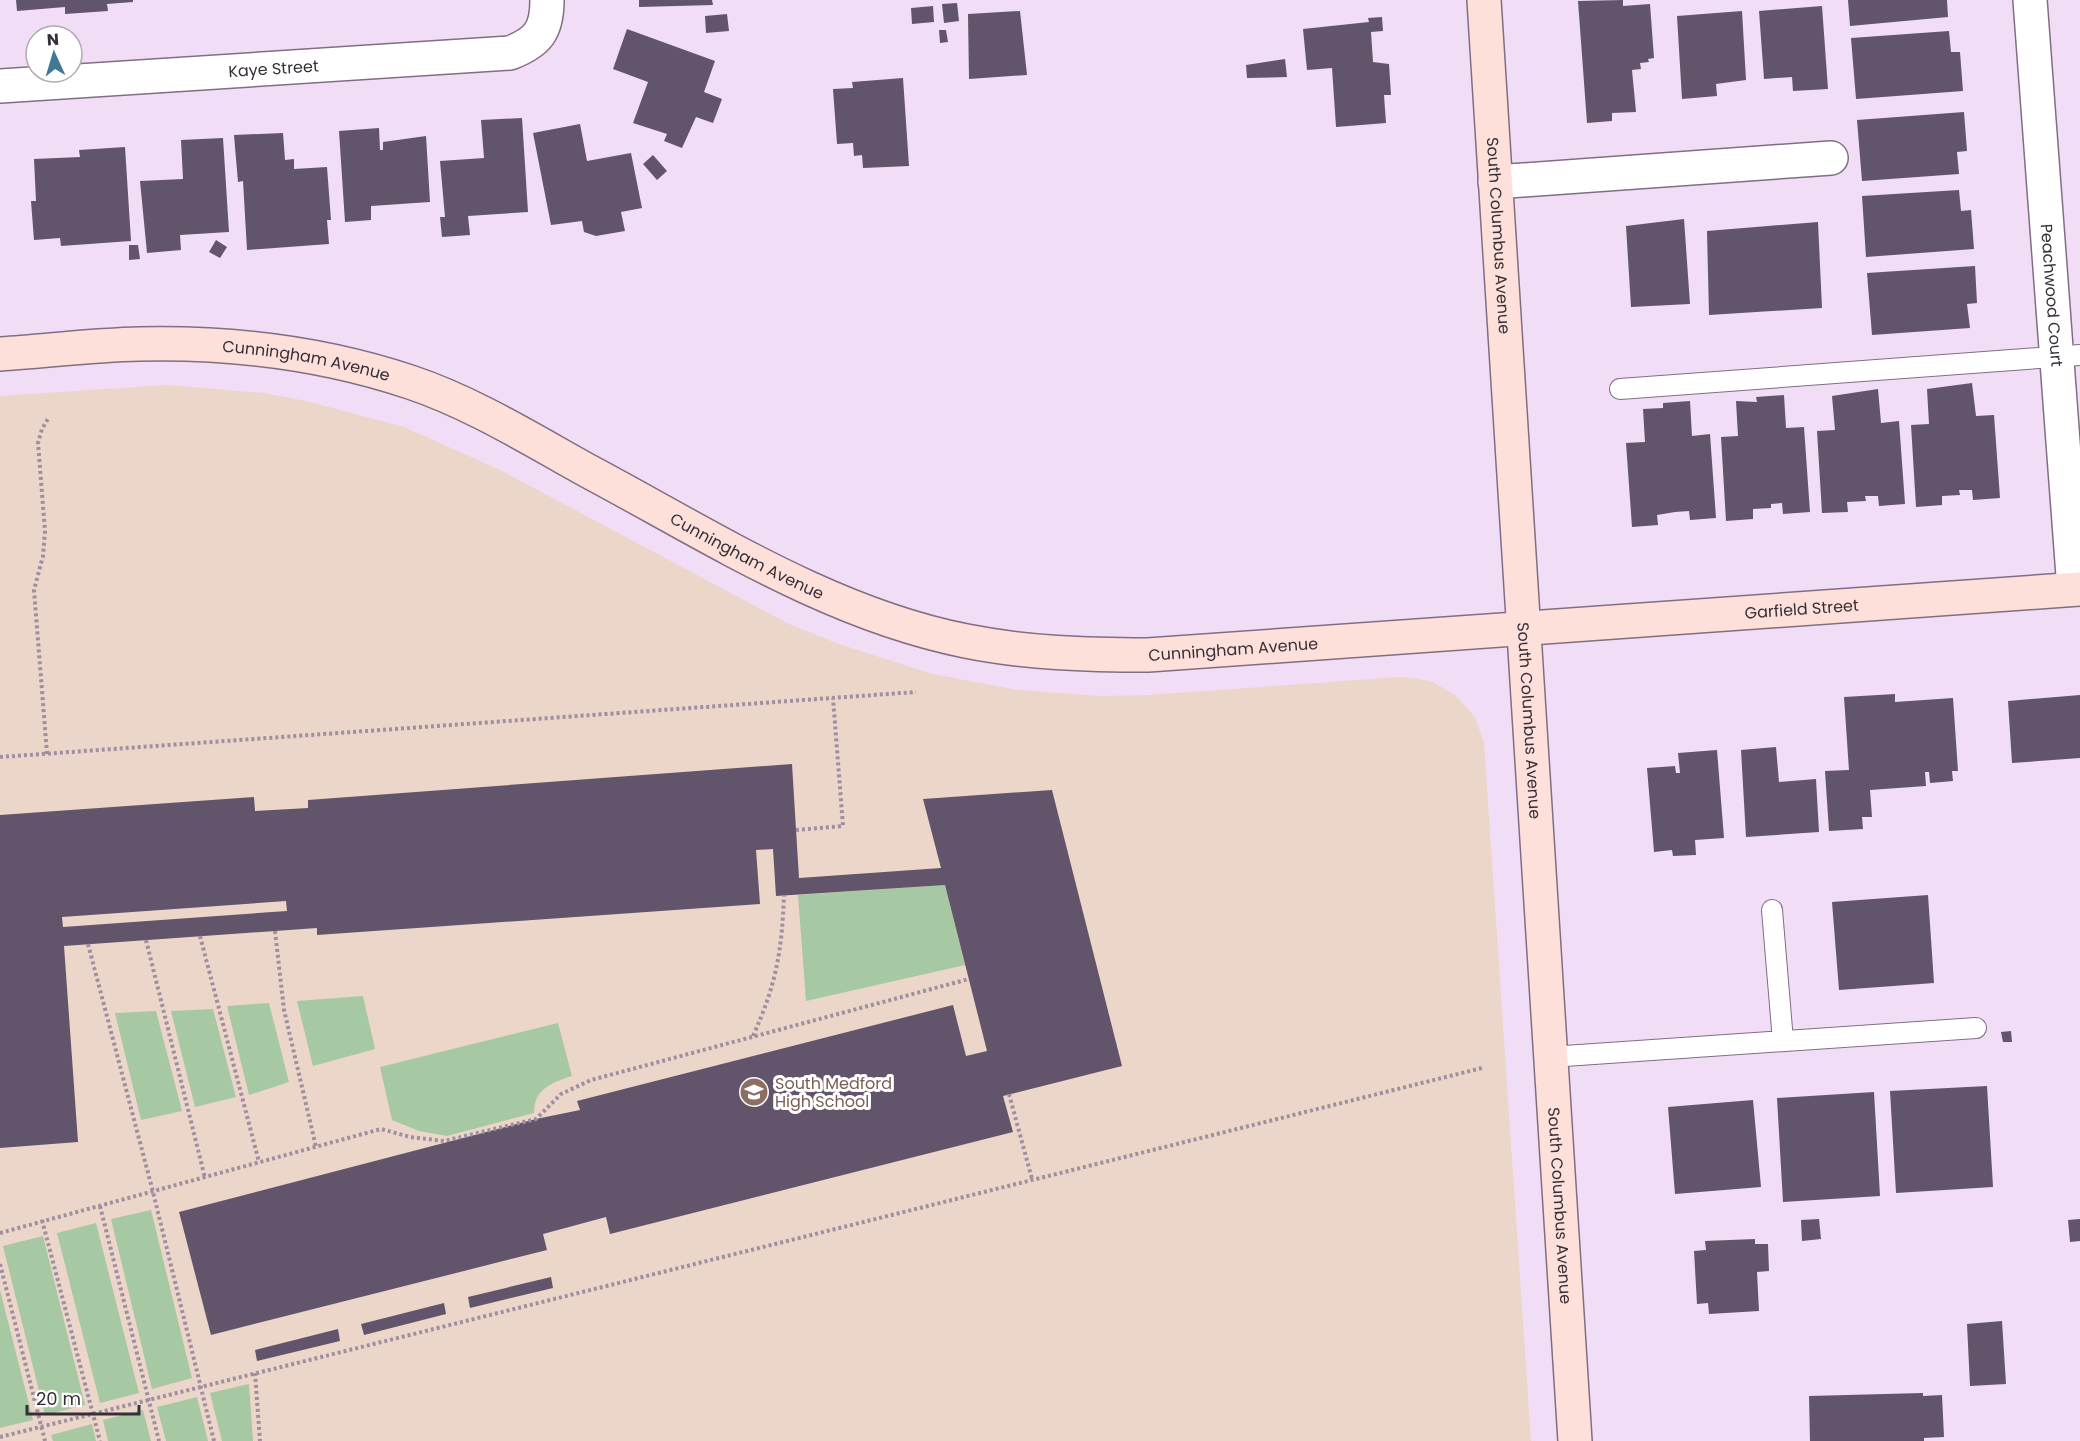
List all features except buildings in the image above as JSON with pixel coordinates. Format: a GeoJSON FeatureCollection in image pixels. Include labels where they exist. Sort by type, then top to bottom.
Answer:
{"type":"FeatureCollection","features":[{"type":"Feature","properties":{"kind":"main road","name":"South Columbus Avenue"},"geometry":{"type":"LineString","coordinates":[[1484,0],[1575,1441]]}},
{"type":"Feature","properties":{"kind":"main road","name":"Cunningham Avenue"},"geometry":{"type":"LineString","coordinates":[[0,354],[136,344],[199,344],[271,350],[410,382],[471,408],[789,579],[846,605],[907,626],[966,641],[1026,650],[1148,655],[1522,628]]}},
{"type":"Feature","properties":{"kind":"main road","name":"Garfield Street"},"geometry":{"type":"LineString","coordinates":[[1522,628],[2077,589]]}},
{"type":"Feature","properties":{"kind":"street","name":"Kaye Street"},"geometry":{"type":"LineString","coordinates":[[0,86],[510,53],[530,45],[540,34],[547,17],[547,0]]}},
{"type":"Feature","properties":{"kind":"street","name":"Peachwood Court"},"geometry":{"type":"LineString","coordinates":[[2030,0],[2068,356],[2077,589]]}},
{"type":"Feature","properties":{"kind":"street"},"geometry":{"type":"LineString","coordinates":[[1495,182],[1831,158]]}},
{"type":"Feature","properties":{"kind":"lane"},"geometry":{"type":"LineString","coordinates":[[1620,389],[2068,356]]}},
{"type":"Feature","properties":{"kind":"lane"},"geometry":{"type":"LineString","coordinates":[[1772,910],[1783,1041]]}},
{"type":"Feature","properties":{"kind":"lane"},"geometry":{"type":"LineString","coordinates":[[1550,1057],[1976,1028]]}},
{"type":"Feature","properties":{"kind":"path"},"geometry":{"type":"LineString","coordinates":[[47,754],[34,590],[43,556],[45,531],[38,443],[49,417]]}},
{"type":"Feature","properties":{"kind":"path"},"geometry":{"type":"LineString","coordinates":[[0,757],[916,692]]}},
{"type":"Feature","properties":{"kind":"path"},"geometry":{"type":"LineString","coordinates":[[796,830],[843,826],[833,698]]}},
{"type":"Feature","properties":{"kind":"path"},"geometry":{"type":"LineString","coordinates":[[753,1037],[771,995],[782,939],[784,895]]}},
{"type":"Feature","properties":{"kind":"path"},"geometry":{"type":"LineString","coordinates":[[275,931],[284,1010],[316,1147]]}},
{"type":"Feature","properties":{"kind":"path"},"geometry":{"type":"LineString","coordinates":[[200,936],[258,1162]]}},
{"type":"Feature","properties":{"kind":"path"},"geometry":{"type":"LineString","coordinates":[[146,940],[204,1178]]}},
{"type":"Feature","properties":{"kind":"path"},"geometry":{"type":"LineString","coordinates":[[88,944],[153,1192],[214,1441]]}},
{"type":"Feature","properties":{"kind":"path"},"geometry":{"type":"LineString","coordinates":[[0,1233],[381,1130],[410,1137],[444,1141],[536,1119],[561,1094],[591,1080],[969,979]]}},
{"type":"Feature","properties":{"kind":"path"},"geometry":{"type":"LineString","coordinates":[[0,1437],[1482,1068]]}},
{"type":"Feature","properties":{"kind":"path"},"geometry":{"type":"LineString","coordinates":[[1009,1094],[1032,1179]]}},
{"type":"Feature","properties":{"kind":"path"},"geometry":{"type":"LineString","coordinates":[[100,1206],[159,1441]]}},
{"type":"Feature","properties":{"kind":"path"},"geometry":{"type":"LineString","coordinates":[[42,1220],[100,1441]]}},
{"type":"Feature","properties":{"kind":"path"},"geometry":{"type":"LineString","coordinates":[[0,1264],[45,1441]]}},
{"type":"Feature","properties":{"kind":"path"},"geometry":{"type":"LineString","coordinates":[[255,1373],[260,1441]]}},
{"type":"Feature","properties":{"kind":"shaded area","name":"South Medford High School"},"geometry":{"type":"Polygon","coordinates":[[[167,385],[263,393],[306,401],[404,427],[500,470],[789,624],[836,643],[932,674],[1018,690],[1102,696],[1149,695],[1401,677],[1431,681],[1455,695],[1475,717],[1484,743],[1531,1441],[0,1441],[0,396],[167,385]]]}},
{"type":"Feature","properties":{"kind":"green space"},"geometry":{"type":"Polygon","coordinates":[[[945,885],[965,965],[806,1001],[798,895],[945,885]]]}},
{"type":"Feature","properties":{"kind":"green space"},"geometry":{"type":"Polygon","coordinates":[[[363,996],[375,1049],[313,1066],[297,1001],[363,996]]]}},
{"type":"Feature","properties":{"kind":"green space"},"geometry":{"type":"Polygon","coordinates":[[[269,1003],[289,1082],[249,1095],[227,1006],[269,1003]]]}},
{"type":"Feature","properties":{"kind":"green space"},"geometry":{"type":"Polygon","coordinates":[[[213,1009],[236,1097],[195,1107],[171,1011],[213,1009]]]}},
{"type":"Feature","properties":{"kind":"green space"},"geometry":{"type":"Polygon","coordinates":[[[156,1011],[182,1111],[141,1120],[115,1013],[156,1011]]]}},
{"type":"Feature","properties":{"kind":"green space"},"geometry":{"type":"Polygon","coordinates":[[[558,1023],[572,1076],[545,1088],[537,1098],[534,1113],[447,1136],[419,1131],[392,1120],[380,1067],[558,1023]]]}},
{"type":"Feature","properties":{"kind":"green space"},"geometry":{"type":"Polygon","coordinates":[[[151,1210],[192,1378],[152,1389],[111,1219],[151,1210]]]}},
{"type":"Feature","properties":{"kind":"green space"},"geometry":{"type":"Polygon","coordinates":[[[96,1223],[139,1393],[100,1403],[57,1233],[96,1223]]]}},
{"type":"Feature","properties":{"kind":"green space"},"geometry":{"type":"Polygon","coordinates":[[[43,1236],[85,1405],[45,1415],[3,1246],[43,1236]]]}},
{"type":"Feature","properties":{"kind":"green space"},"geometry":{"type":"Polygon","coordinates":[[[0,1290],[33,1420],[0,1428],[0,1290]]]}},
{"type":"Feature","properties":{"kind":"green space"},"geometry":{"type":"Polygon","coordinates":[[[249,1384],[253,1441],[222,1441],[210,1393],[249,1384]]]}},
{"type":"Feature","properties":{"kind":"green space"},"geometry":{"type":"Polygon","coordinates":[[[197,1397],[208,1441],[166,1441],[157,1407],[197,1397]]]}},
{"type":"Feature","properties":{"kind":"green space"},"geometry":{"type":"Polygon","coordinates":[[[143,1410],[151,1441],[108,1441],[103,1420],[143,1410]]]}},
{"type":"Feature","properties":{"kind":"green space"},"geometry":{"type":"Polygon","coordinates":[[[92,1424],[96,1441],[53,1441],[51,1435],[92,1424]]]}},
{"type":"Feature","properties":{"kind":"place","name":"South Medford High School"},"geometry":{"type":"Point","coordinates":[754,1092]}}]}
